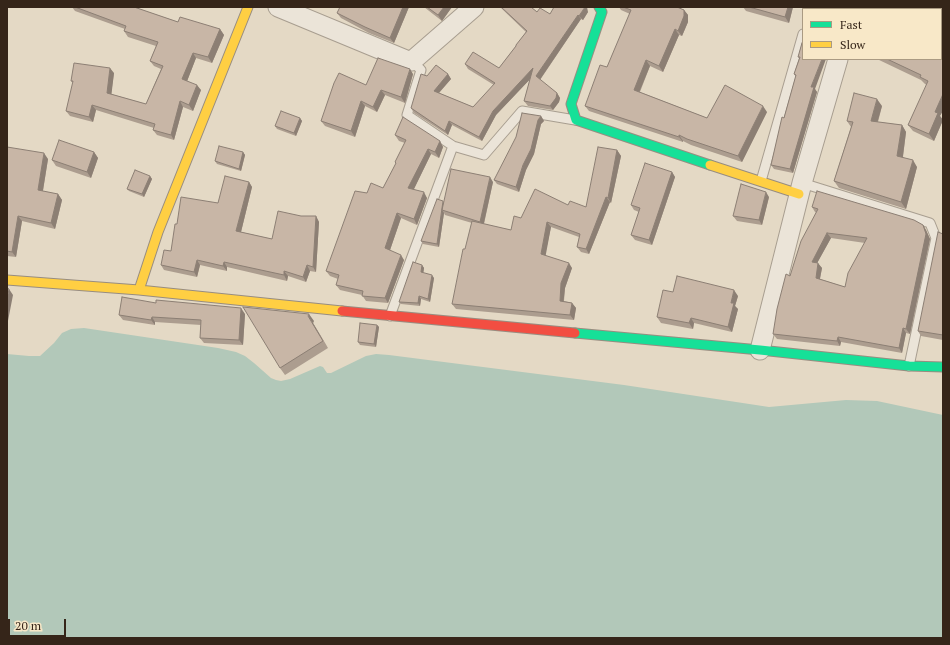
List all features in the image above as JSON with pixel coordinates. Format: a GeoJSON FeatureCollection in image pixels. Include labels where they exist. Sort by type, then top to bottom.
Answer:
{"type":"FeatureCollection","features":[{"type":"Feature","properties":{"kind":"street"},"geometry":{"type":"LineString","coordinates":[[139,290],[158,232],[248,7]]}},
{"type":"Feature","properties":{"kind":"street"},"geometry":{"type":"LineString","coordinates":[[278,7],[406,60],[412,61],[474,7]]}},
{"type":"Feature","properties":{"kind":"street"},"geometry":{"type":"LineString","coordinates":[[599,7],[602,12],[572,104],[576,120],[761,181],[800,188]]}},
{"type":"Feature","properties":{"kind":"street"},"geometry":{"type":"LineString","coordinates":[[760,350],[800,188],[838,60]]}},
{"type":"Feature","properties":{"kind":"street"},"geometry":{"type":"LineString","coordinates":[[7,280],[139,290],[390,316],[760,350],[909,366],[943,367]]}},
{"type":"Feature","properties":{"kind":"lane"},"geometry":{"type":"LineString","coordinates":[[761,181],[802,38]]}},
{"type":"Feature","properties":{"kind":"lane"},"geometry":{"type":"LineString","coordinates":[[412,61],[422,70],[407,115],[453,146],[484,156],[522,111],[576,120]]}},
{"type":"Feature","properties":{"kind":"lane"},"geometry":{"type":"LineString","coordinates":[[390,316],[453,146]]}},
{"type":"Feature","properties":{"kind":"lane"},"geometry":{"type":"LineString","coordinates":[[800,188],[930,223],[936,238],[909,366]]}},
{"type":"Feature","properties":{"kind":"shaded area"},"geometry":{"type":"Polygon","coordinates":[[[84,328],[236,352],[245,356],[271,378],[281,381],[290,379],[320,366],[323,367],[327,373],[331,373],[366,356],[376,354],[624,385],[769,407],[846,400],[877,401],[943,415],[943,638],[7,638],[7,354],[40,356],[62,333],[71,329],[84,328]]]}},
{"type":"Feature","properties":{"kind":"building"},"geometry":{"type":"Polygon","coordinates":[[[75,7],[134,7],[178,22],[180,17],[220,29],[208,57],[193,53],[182,79],[197,85],[189,105],[180,101],[171,135],[153,130],[155,124],[92,105],[89,117],[66,111],[73,81],[71,81],[74,63],[110,68],[107,93],[146,104],[163,66],[150,61],[158,42],[124,31],[126,26],[75,7]]]}},
{"type":"Feature","properties":{"kind":"building"},"geometry":{"type":"Polygon","coordinates":[[[340,7],[403,7],[390,38],[337,13],[340,7]]]}},
{"type":"Feature","properties":{"kind":"building"},"geometry":{"type":"Polygon","coordinates":[[[427,7],[444,7],[438,15],[427,7]]]}},
{"type":"Feature","properties":{"kind":"building"},"geometry":{"type":"Polygon","coordinates":[[[501,7],[531,7],[537,12],[540,8],[550,14],[554,7],[585,7],[536,76],[557,93],[556,98],[550,106],[524,101],[533,68],[493,111],[479,137],[449,121],[445,131],[411,108],[421,74],[427,76],[436,65],[448,74],[434,91],[473,107],[495,83],[465,64],[473,52],[499,68],[527,31],[501,7]]]}},
{"type":"Feature","properties":{"kind":"building"},"geometry":{"type":"Polygon","coordinates":[[[623,7],[677,7],[684,10],[684,16],[678,31],[675,29],[659,66],[646,60],[634,90],[707,118],[725,85],[763,106],[738,156],[679,135],[679,137],[585,106],[600,65],[607,67],[631,10],[623,7]]]}},
{"type":"Feature","properties":{"kind":"building"},"geometry":{"type":"Polygon","coordinates":[[[749,7],[788,7],[785,17],[749,7]]]}},
{"type":"Feature","properties":{"kind":"building"},"geometry":{"type":"Polygon","coordinates":[[[880,7],[926,7],[926,8],[880,7]]]}},
{"type":"Feature","properties":{"kind":"building"},"geometry":{"type":"Polygon","coordinates":[[[943,33],[943,94],[935,112],[938,113],[929,134],[908,125],[928,81],[920,77],[921,75],[889,60],[942,60],[943,33]]]}},
{"type":"Feature","properties":{"kind":"building"},"geometry":{"type":"Polygon","coordinates":[[[802,43],[802,60],[822,60],[811,87],[814,87],[790,169],[771,165],[782,117],[784,118],[796,75],[794,74],[800,57],[798,57],[802,43]]]}},
{"type":"Feature","properties":{"kind":"building"},"geometry":{"type":"Polygon","coordinates":[[[378,58],[410,69],[401,97],[381,90],[373,107],[361,101],[351,131],[321,121],[339,73],[366,85],[378,58]]]}},
{"type":"Feature","properties":{"kind":"building"},"geometry":{"type":"Polygon","coordinates":[[[854,93],[877,99],[871,121],[902,125],[897,156],[913,160],[901,202],[834,181],[853,122],[847,121],[854,93]]]}},
{"type":"Feature","properties":{"kind":"building"},"geometry":{"type":"Polygon","coordinates":[[[281,111],[300,118],[294,133],[275,126],[281,111]]]}},
{"type":"Feature","properties":{"kind":"building"},"geometry":{"type":"Polygon","coordinates":[[[522,113],[541,116],[538,120],[531,149],[523,165],[516,187],[494,180],[516,137],[522,113]]]}},
{"type":"Feature","properties":{"kind":"building"},"geometry":{"type":"Polygon","coordinates":[[[403,117],[440,141],[435,152],[428,149],[408,188],[424,192],[414,219],[397,213],[385,248],[401,255],[385,298],[362,296],[363,291],[336,285],[339,275],[326,271],[355,191],[367,193],[371,183],[383,188],[396,163],[395,162],[406,140],[395,135],[403,117]]]}},
{"type":"Feature","properties":{"kind":"building"},"geometry":{"type":"Polygon","coordinates":[[[59,140],[94,152],[87,172],[52,160],[59,140]]]}},
{"type":"Feature","properties":{"kind":"building"},"geometry":{"type":"Polygon","coordinates":[[[219,146],[243,152],[239,169],[215,161],[219,146]]]}},
{"type":"Feature","properties":{"kind":"building"},"geometry":{"type":"Polygon","coordinates":[[[7,147],[44,153],[38,190],[58,194],[51,223],[18,216],[12,252],[7,251],[7,147]]]}},
{"type":"Feature","properties":{"kind":"building"},"geometry":{"type":"Polygon","coordinates":[[[598,147],[617,150],[608,198],[606,197],[586,249],[577,247],[580,234],[547,222],[541,254],[569,263],[561,283],[560,301],[572,303],[570,315],[452,304],[463,249],[465,249],[472,221],[511,230],[514,216],[521,218],[535,189],[568,205],[570,201],[586,207],[598,147]]]}},
{"type":"Feature","properties":{"kind":"building"},"geometry":{"type":"Polygon","coordinates":[[[645,163],[672,172],[649,240],[631,235],[640,208],[631,205],[645,163]]]}},
{"type":"Feature","properties":{"kind":"building"},"geometry":{"type":"Polygon","coordinates":[[[451,169],[490,177],[480,222],[442,210],[451,169]]]}},
{"type":"Feature","properties":{"kind":"building"},"geometry":{"type":"Polygon","coordinates":[[[135,170],[150,176],[142,194],[127,189],[135,170]]]}},
{"type":"Feature","properties":{"kind":"building"},"geometry":{"type":"Polygon","coordinates":[[[225,176],[249,182],[236,231],[272,239],[278,211],[301,216],[316,216],[313,267],[307,265],[303,277],[284,271],[284,275],[224,262],[223,266],[197,260],[194,272],[161,265],[164,250],[171,251],[181,197],[218,203],[225,176]]]}},
{"type":"Feature","properties":{"kind":"building"},"geometry":{"type":"Polygon","coordinates":[[[741,184],[766,192],[759,220],[733,216],[741,184]]]}},
{"type":"Feature","properties":{"kind":"building"},"geometry":{"type":"Polygon","coordinates":[[[817,191],[914,220],[923,225],[926,234],[906,329],[903,328],[899,348],[838,337],[837,341],[773,334],[777,309],[786,274],[790,276],[801,241],[818,209],[812,207],[817,191]],[[827,233],[812,262],[818,263],[816,278],[845,287],[848,273],[867,238],[827,233]]]}},
{"type":"Feature","properties":{"kind":"building"},"geometry":{"type":"Polygon","coordinates":[[[437,199],[443,201],[437,244],[421,241],[437,199]]]}},
{"type":"Feature","properties":{"kind":"building"},"geometry":{"type":"Polygon","coordinates":[[[938,232],[943,234],[943,335],[918,331],[938,232]]]}},
{"type":"Feature","properties":{"kind":"building"},"geometry":{"type":"Polygon","coordinates":[[[413,262],[422,265],[421,272],[432,275],[428,299],[419,296],[418,303],[399,302],[413,262]]]}},
{"type":"Feature","properties":{"kind":"building"},"geometry":{"type":"Polygon","coordinates":[[[677,276],[734,290],[731,303],[734,303],[728,327],[691,318],[689,323],[657,317],[663,290],[673,292],[677,276]]]}},
{"type":"Feature","properties":{"kind":"building"},"geometry":{"type":"Polygon","coordinates":[[[7,288],[9,289],[7,300],[7,288]]]}},
{"type":"Feature","properties":{"kind":"building"},"geometry":{"type":"Polygon","coordinates":[[[122,297],[156,303],[156,300],[241,308],[239,340],[200,338],[201,320],[152,317],[151,320],[119,315],[122,297]]]}},
{"type":"Feature","properties":{"kind":"building"},"geometry":{"type":"Polygon","coordinates":[[[243,307],[309,314],[308,316],[323,341],[280,368],[243,307]]]}},
{"type":"Feature","properties":{"kind":"building"},"geometry":{"type":"Polygon","coordinates":[[[360,323],[377,325],[374,344],[358,342],[360,323]]]}},
{"type":"Feature","properties":{"kind":"traffic: fast"},"geometry":{"type":"LineString","coordinates":[[599,7],[602,12],[571,104],[576,120],[710,165]]}},
{"type":"Feature","properties":{"kind":"traffic: fast"},"geometry":{"type":"LineString","coordinates":[[575,333],[760,350],[909,366],[943,367]]}},
{"type":"Feature","properties":{"kind":"traffic: slow"},"geometry":{"type":"LineString","coordinates":[[139,290],[158,232],[248,7]]}},
{"type":"Feature","properties":{"kind":"traffic: slow"},"geometry":{"type":"LineString","coordinates":[[710,165],[799,194]]}},
{"type":"Feature","properties":{"kind":"traffic: slow"},"geometry":{"type":"LineString","coordinates":[[7,280],[139,290],[342,311]]}},
{"type":"Feature","properties":{"kind":"traffic: jam"},"geometry":{"type":"LineString","coordinates":[[342,311],[575,333]]}}]}
